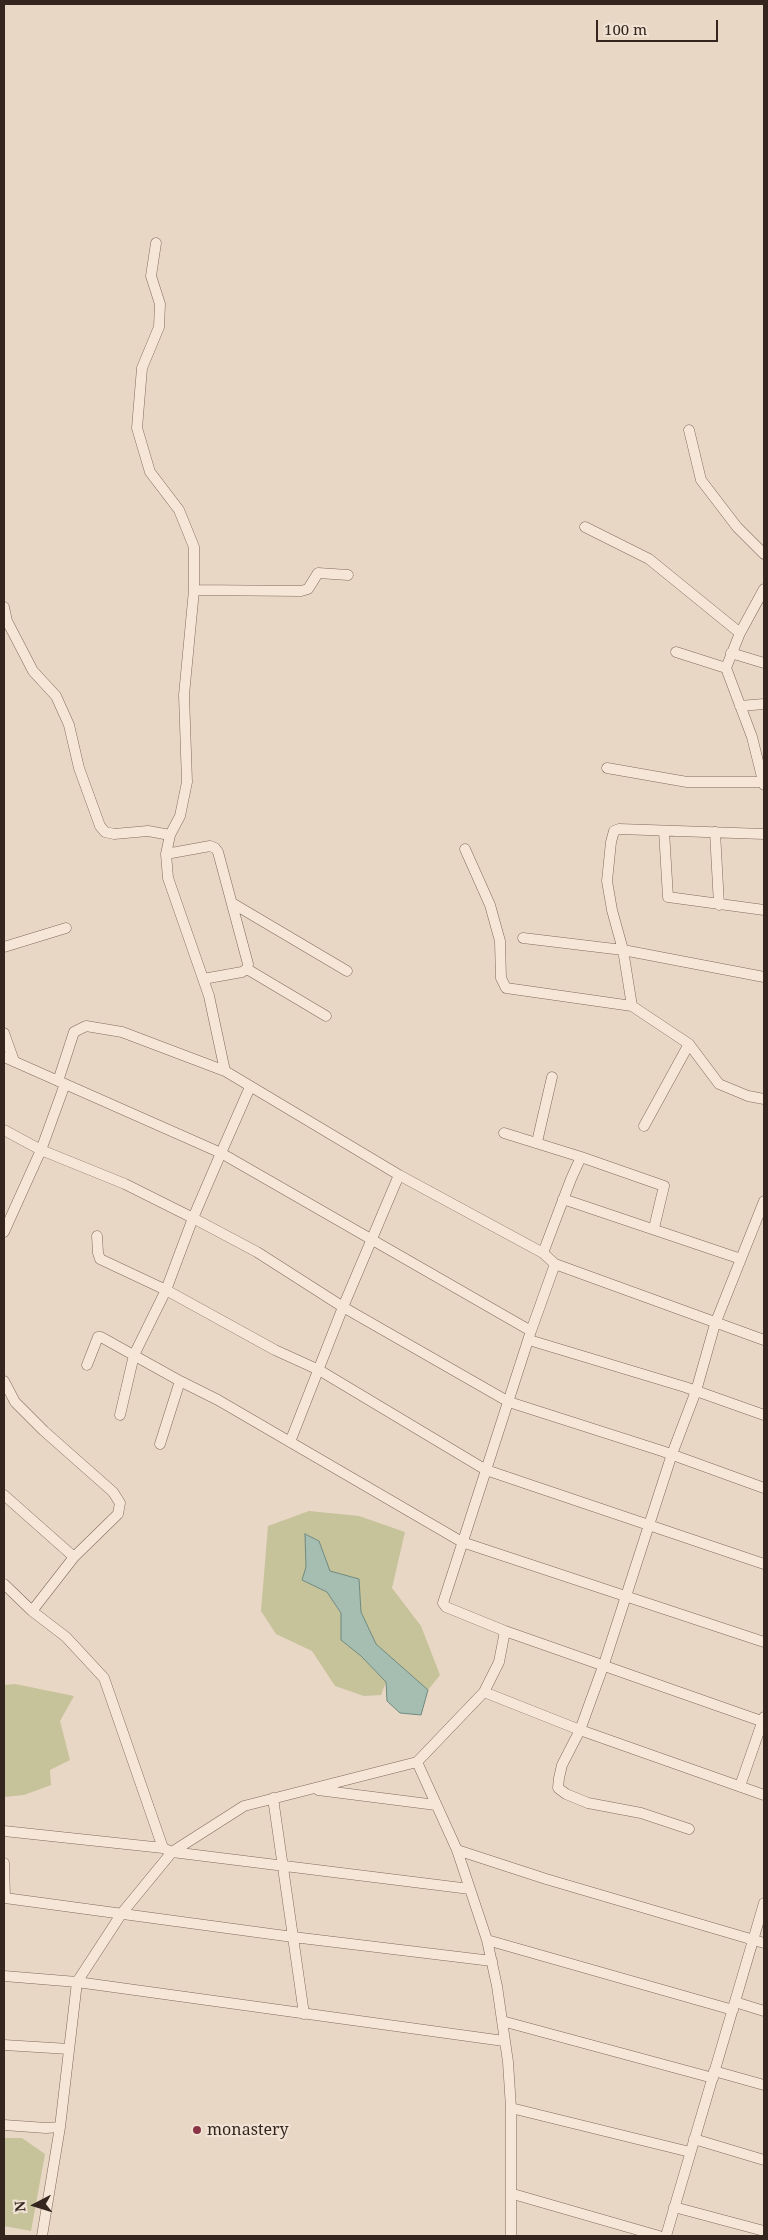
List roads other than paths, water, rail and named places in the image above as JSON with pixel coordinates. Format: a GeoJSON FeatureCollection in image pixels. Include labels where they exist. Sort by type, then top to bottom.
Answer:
{"type":"FeatureCollection","features":[{"type":"Feature","properties":{"kind":"street"},"geometry":{"type":"LineString","coordinates":[[156,242],[151,276],[160,304],[160,327],[142,368],[137,428],[150,472],[179,510],[194,547],[194,590],[184,695],[187,782],[180,816],[170,835],[166,854],[168,878],[209,996],[224,1071]]}},
{"type":"Feature","properties":{"kind":"street"},"geometry":{"type":"LineString","coordinates":[[689,430],[700,480],[737,527],[764,554]]}},
{"type":"Feature","properties":{"kind":"street"},"geometry":{"type":"LineString","coordinates":[[586,527],[649,559],[740,633]]}},
{"type":"Feature","properties":{"kind":"street"},"geometry":{"type":"LineString","coordinates":[[194,590],[302,591],[308,589],[318,573],[348,575]]}},
{"type":"Feature","properties":{"kind":"street"},"geometry":{"type":"LineString","coordinates":[[608,768],[687,782],[764,783],[760,754],[726,668],[740,633],[764,589]]}},
{"type":"Feature","properties":{"kind":"street"},"geometry":{"type":"LineString","coordinates":[[4,607],[7,621],[33,671],[56,696],[69,725],[79,768],[100,826],[105,832],[114,834],[148,831],[170,835]]}},
{"type":"Feature","properties":{"kind":"street"},"geometry":{"type":"LineString","coordinates":[[676,652],[726,668]]}},
{"type":"Feature","properties":{"kind":"street"},"geometry":{"type":"LineString","coordinates":[[731,653],[764,663]]}},
{"type":"Feature","properties":{"kind":"street"},"geometry":{"type":"LineString","coordinates":[[740,706],[764,704]]}},
{"type":"Feature","properties":{"kind":"street"},"geometry":{"type":"LineString","coordinates":[[632,1006],[623,950],[612,910],[607,881],[610,842],[614,831],[619,829],[764,834]]}},
{"type":"Feature","properties":{"kind":"street"},"geometry":{"type":"LineString","coordinates":[[664,831],[668,897],[764,910]]}},
{"type":"Feature","properties":{"kind":"street"},"geometry":{"type":"LineString","coordinates":[[715,832],[719,905]]}},
{"type":"Feature","properties":{"kind":"street"},"geometry":{"type":"LineString","coordinates":[[166,854],[210,846],[218,852],[248,964],[247,969]]}},
{"type":"Feature","properties":{"kind":"street"},"geometry":{"type":"LineString","coordinates":[[466,849],[490,906],[500,942],[501,978],[506,988],[632,1006],[689,1044],[719,1084],[748,1096],[764,1099]]}},
{"type":"Feature","properties":{"kind":"street"},"geometry":{"type":"LineString","coordinates":[[232,903],[347,971]]}},
{"type":"Feature","properties":{"kind":"street"},"geometry":{"type":"LineString","coordinates":[[4,947],[66,928]]}},
{"type":"Feature","properties":{"kind":"street"},"geometry":{"type":"LineString","coordinates":[[523,938],[623,950],[764,977]]}},
{"type":"Feature","properties":{"kind":"street"},"geometry":{"type":"LineString","coordinates":[[203,979],[247,969],[326,1016]]}},
{"type":"Feature","properties":{"kind":"street"},"geometry":{"type":"LineString","coordinates":[[4,1232],[8,1211],[41,1150],[62,1083],[74,1032],[86,1026],[122,1032],[224,1071],[399,1175],[543,1253],[556,1264],[764,1340]]}},
{"type":"Feature","properties":{"kind":"street"},"geometry":{"type":"LineString","coordinates":[[4,1033],[14,1062]]}},
{"type":"Feature","properties":{"kind":"street"},"geometry":{"type":"LineString","coordinates":[[644,1126],[689,1044]]}},
{"type":"Feature","properties":{"kind":"street"},"geometry":{"type":"LineString","coordinates":[[4,1057],[221,1153],[372,1239],[530,1335],[764,1416]]}},
{"type":"Feature","properties":{"kind":"street"},"geometry":{"type":"LineString","coordinates":[[537,1142],[552,1077]]}},
{"type":"Feature","properties":{"kind":"street"},"geometry":{"type":"LineString","coordinates":[[120,1415],[134,1355],[166,1290],[193,1218],[250,1087]]}},
{"type":"Feature","properties":{"kind":"street"},"geometry":{"type":"LineString","coordinates":[[4,1130],[41,1150],[125,1184],[257,1252],[343,1307],[509,1402],[672,1454],[764,1488]]}},
{"type":"Feature","properties":{"kind":"street"},"geometry":{"type":"LineString","coordinates":[[504,1133],[537,1142],[664,1186],[654,1228]]}},
{"type":"Feature","properties":{"kind":"street"},"geometry":{"type":"LineString","coordinates":[[543,1253],[581,1157]]}},
{"type":"Feature","properties":{"kind":"street"},"geometry":{"type":"LineString","coordinates":[[290,1442],[343,1307],[399,1175]]}},
{"type":"Feature","properties":{"kind":"street"},"geometry":{"type":"LineString","coordinates":[[563,1199],[654,1228],[741,1259]]}},
{"type":"Feature","properties":{"kind":"street"},"geometry":{"type":"LineString","coordinates":[[689,1829],[641,1813],[588,1803],[566,1794],[558,1788],[562,1765],[580,1730],[604,1664],[672,1454],[696,1391],[716,1324],[764,1201]]}},
{"type":"Feature","properties":{"kind":"street"},"geometry":{"type":"LineString","coordinates":[[97,1236],[100,1258],[166,1290],[275,1350],[319,1370],[486,1470],[764,1564]]}},
{"type":"Feature","properties":{"kind":"street"},"geometry":{"type":"LineString","coordinates":[[556,1264],[530,1335],[443,1603],[446,1607],[505,1630],[764,1720],[740,1786]]}},
{"type":"Feature","properties":{"kind":"street"},"geometry":{"type":"LineString","coordinates":[[87,1365],[98,1337],[218,1400],[462,1542],[764,1642]]}},
{"type":"Feature","properties":{"kind":"street"},"geometry":{"type":"LineString","coordinates":[[4,1381],[15,1402],[44,1431],[113,1492],[120,1503],[118,1514],[74,1558],[32,1611]]}},
{"type":"Feature","properties":{"kind":"street"},"geometry":{"type":"LineString","coordinates":[[160,1444],[180,1381]]}},
{"type":"Feature","properties":{"kind":"street"},"geometry":{"type":"LineString","coordinates":[[4,1495],[74,1558]]}},
{"type":"Feature","properties":{"kind":"street"},"geometry":{"type":"LineString","coordinates":[[4,1584],[32,1611],[66,1637],[104,1678],[168,1850]]}},
{"type":"Feature","properties":{"kind":"street"},"geometry":{"type":"LineString","coordinates":[[42,2236],[60,2127],[77,1982],[122,1913],[168,1850],[244,1806],[417,1762],[484,1692],[499,1662],[505,1630]]}},
{"type":"Feature","properties":{"kind":"street"},"geometry":{"type":"LineString","coordinates":[[484,1692],[580,1730],[764,1795]]}},
{"type":"Feature","properties":{"kind":"street"},"geometry":{"type":"LineString","coordinates":[[417,1762],[457,1850],[487,1940],[492,1961],[502,2021],[511,2108],[511,2236]]}},
{"type":"Feature","properties":{"kind":"street"},"geometry":{"type":"LineString","coordinates":[[310,1789],[436,1805]]}},
{"type":"Feature","properties":{"kind":"street"},"geometry":{"type":"LineString","coordinates":[[273,1798],[304,2014]]}},
{"type":"Feature","properties":{"kind":"street"},"geometry":{"type":"LineString","coordinates":[[4,1831],[470,1889]]}},
{"type":"Feature","properties":{"kind":"street"},"geometry":{"type":"LineString","coordinates":[[457,1850],[546,1879],[764,1943]]}},
{"type":"Feature","properties":{"kind":"street"},"geometry":{"type":"LineString","coordinates":[[4,1863],[5,1898],[293,1937],[492,1961]]}},
{"type":"Feature","properties":{"kind":"street"},"geometry":{"type":"LineString","coordinates":[[666,2236],[764,1903]]}},
{"type":"Feature","properties":{"kind":"street"},"geometry":{"type":"LineString","coordinates":[[487,1940],[734,2006],[764,2011]]}},
{"type":"Feature","properties":{"kind":"street"},"geometry":{"type":"LineString","coordinates":[[4,1976],[77,1982],[504,2041]]}},
{"type":"Feature","properties":{"kind":"street"},"geometry":{"type":"LineString","coordinates":[[502,2021],[713,2075],[764,2085]]}},
{"type":"Feature","properties":{"kind":"street"},"geometry":{"type":"LineString","coordinates":[[4,2045],[68,2049]]}},
{"type":"Feature","properties":{"kind":"street"},"geometry":{"type":"LineString","coordinates":[[511,2108],[690,2152]]}},
{"type":"Feature","properties":{"kind":"street"},"geometry":{"type":"LineString","coordinates":[[4,2124],[46,2128],[60,2127]]}},
{"type":"Feature","properties":{"kind":"street"},"geometry":{"type":"LineString","coordinates":[[694,2139],[764,2160]]}},
{"type":"Feature","properties":{"kind":"street"},"geometry":{"type":"LineString","coordinates":[[512,2194],[659,2236]]}},
{"type":"Feature","properties":{"kind":"street"},"geometry":{"type":"LineString","coordinates":[[674,2207],[764,2231]]}},
{"type":"Feature","properties":{"kind":"place","name":"monastery"},"geometry":{"type":"Point","coordinates":[197,2130]}}]}
